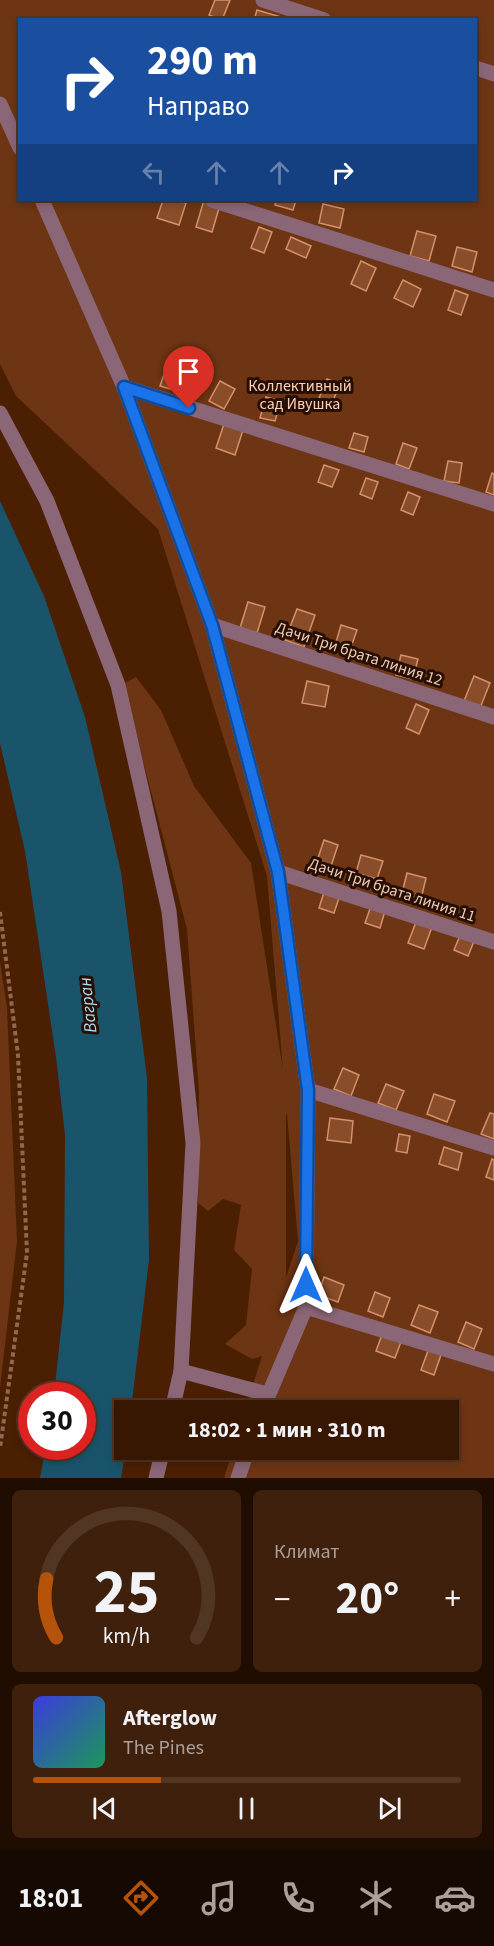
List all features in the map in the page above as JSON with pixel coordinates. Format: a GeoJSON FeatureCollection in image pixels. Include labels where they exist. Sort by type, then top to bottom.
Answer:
{"type":"FeatureCollection","features":[{"type":"Feature","properties":{"kind":"street"},"geometry":{"type":"LineString","coordinates":[[263,0],[318,18]]}},
{"type":"Feature","properties":{"kind":"street"},"geometry":{"type":"LineString","coordinates":[[477,68],[494,74]]}},
{"type":"Feature","properties":{"kind":"street"},"geometry":{"type":"LineString","coordinates":[[0,104],[18,140]]}},
{"type":"Feature","properties":{"kind":"street"},"geometry":{"type":"LineString","coordinates":[[42,201],[124,387],[212,625],[278,872],[308,1090],[306,1307],[265,1400]]}},
{"type":"Feature","properties":{"kind":"street"},"geometry":{"type":"LineString","coordinates":[[216,201],[494,290]]}},
{"type":"Feature","properties":{"kind":"street"},"geometry":{"type":"LineString","coordinates":[[124,387],[494,504]]}},
{"type":"Feature","properties":{"kind":"street"},"geometry":{"type":"LineString","coordinates":[[0,413],[47,501],[118,685],[169,911],[193,1143],[181,1371],[174,1400]]}},
{"type":"Feature","properties":{"kind":"street","name":"Дачи Три брата линия 12"},"geometry":{"type":"LineString","coordinates":[[212,625],[494,717]]}},
{"type":"Feature","properties":{"kind":"street","name":"Дачи Три брата линия 11"},"geometry":{"type":"LineString","coordinates":[[278,872],[494,942]]}},
{"type":"Feature","properties":{"kind":"street"},"geometry":{"type":"LineString","coordinates":[[308,1090],[494,1148]]}},
{"type":"Feature","properties":{"kind":"street"},"geometry":{"type":"LineString","coordinates":[[306,1307],[494,1365]]}},
{"type":"Feature","properties":{"kind":"street"},"geometry":{"type":"LineString","coordinates":[[181,1371],[267,1394]]}},
{"type":"Feature","properties":{"kind":"street"},"geometry":{"type":"LineString","coordinates":[[156,1478],[160,1460]]}},
{"type":"Feature","properties":{"kind":"street"},"geometry":{"type":"LineString","coordinates":[[238,1478],[244,1460]]}},
{"type":"Feature","properties":{"kind":"path"},"geometry":{"type":"LineString","coordinates":[[0,912],[18,1054],[27,1252],[0,1448]]}},
{"type":"Feature","properties":{"kind":"green space","name":"Коллективный сад Ивушка"},"geometry":{"type":"Polygon","coordinates":[[[0,0],[494,0],[494,1478],[224,1478],[230,1460],[459,1460],[459,1400],[248,1400],[262,1356],[252,1359],[225,1344],[246,1325],[252,1269],[234,1250],[241,1205],[223,1199],[208,1211],[198,1203],[199,1092],[187,929],[123,684],[136,677],[161,710],[194,786],[251,863],[283,1070],[267,876],[158,529],[16,396],[0,364],[0,0]],[[287,1114],[286,1115],[286,1278],[298,1241],[287,1114]]]}},
{"type":"Feature","properties":{"kind":"green space"},"geometry":{"type":"Polygon","coordinates":[[[0,962],[7,1008],[17,1241],[0,1388],[0,962]]]}},
{"type":"Feature","properties":{"kind":"water","name":"Вагран"},"geometry":{"type":"Polygon","coordinates":[[[0,501],[44,596],[85,717],[121,872],[147,1078],[149,1260],[132,1400],[114,1400],[114,1460],[124,1460],[121,1478],[40,1478],[43,1460],[96,1460],[96,1382],[55,1382],[64,1302],[65,1135],[56,1057],[25,851],[0,743],[0,501]]]}},
{"type":"Feature","properties":{"kind":"building"},"geometry":{"type":"Polygon","coordinates":[[[215,0],[230,0],[223,18],[209,15],[215,0]]]}},
{"type":"Feature","properties":{"kind":"building"},"geometry":{"type":"Polygon","coordinates":[[[257,10],[281,17],[281,18],[255,18],[257,10]]]}},
{"type":"Feature","properties":{"kind":"building"},"geometry":{"type":"Polygon","coordinates":[[[163,201],[186,203],[179,225],[157,218],[163,201]]]}},
{"type":"Feature","properties":{"kind":"building"},"geometry":{"type":"Polygon","coordinates":[[[204,201],[220,205],[212,232],[196,227],[204,201]]]}},
{"type":"Feature","properties":{"kind":"building"},"geometry":{"type":"Polygon","coordinates":[[[276,201],[296,201],[293,210],[275,205],[276,201]]]}},
{"type":"Feature","properties":{"kind":"building"},"geometry":{"type":"Polygon","coordinates":[[[323,204],[344,209],[340,228],[319,223],[323,204]]]}},
{"type":"Feature","properties":{"kind":"building"},"geometry":{"type":"Polygon","coordinates":[[[259,227],[272,232],[264,253],[251,248],[259,227]]]}},
{"type":"Feature","properties":{"kind":"building"},"geometry":{"type":"Polygon","coordinates":[[[417,231],[436,236],[429,261],[410,256],[417,231]]]}},
{"type":"Feature","properties":{"kind":"building"},"geometry":{"type":"Polygon","coordinates":[[[291,237],[311,246],[306,258],[286,249],[291,237]]]}},
{"type":"Feature","properties":{"kind":"building"},"geometry":{"type":"Polygon","coordinates":[[[457,247],[477,252],[472,272],[452,266],[457,247]]]}},
{"type":"Feature","properties":{"kind":"building"},"geometry":{"type":"Polygon","coordinates":[[[361,261],[376,268],[366,291],[351,284],[361,261]]]}},
{"type":"Feature","properties":{"kind":"building"},"geometry":{"type":"Polygon","coordinates":[[[403,280],[421,289],[413,307],[394,298],[403,280]]]}},
{"type":"Feature","properties":{"kind":"building"},"geometry":{"type":"Polygon","coordinates":[[[455,290],[468,295],[461,315],[448,310],[455,290]]]}},
{"type":"Feature","properties":{"kind":"building"},"geometry":{"type":"Polygon","coordinates":[[[168,363],[184,369],[177,391],[160,386],[168,363]]]}},
{"type":"Feature","properties":{"kind":"building"},"geometry":{"type":"Polygon","coordinates":[[[327,379],[340,384],[332,403],[319,398],[327,379]]]}},
{"type":"Feature","properties":{"kind":"building"},"geometry":{"type":"Polygon","coordinates":[[[220,381],[235,389],[224,409],[209,401],[220,381]]]}},
{"type":"Feature","properties":{"kind":"building"},"geometry":{"type":"Polygon","coordinates":[[[266,397],[281,401],[275,421],[260,418],[266,397]]]}},
{"type":"Feature","properties":{"kind":"building"},"geometry":{"type":"Polygon","coordinates":[[[224,424],[243,430],[235,455],[216,448],[224,424]]]}},
{"type":"Feature","properties":{"kind":"building"},"geometry":{"type":"Polygon","coordinates":[[[354,433],[368,437],[364,452],[349,448],[354,433]]]}},
{"type":"Feature","properties":{"kind":"building"},"geometry":{"type":"Polygon","coordinates":[[[403,443],[417,448],[409,469],[396,464],[403,443]]]}},
{"type":"Feature","properties":{"kind":"building"},"geometry":{"type":"Polygon","coordinates":[[[448,461],[462,463],[459,483],[444,481],[448,461]]]}},
{"type":"Feature","properties":{"kind":"building"},"geometry":{"type":"Polygon","coordinates":[[[324,465],[339,470],[332,487],[318,482],[324,465]]]}},
{"type":"Feature","properties":{"kind":"building"},"geometry":{"type":"Polygon","coordinates":[[[492,473],[494,474],[494,495],[486,492],[492,473]]]}},
{"type":"Feature","properties":{"kind":"building"},"geometry":{"type":"Polygon","coordinates":[[[366,478],[378,482],[372,499],[360,494],[366,478]]]}},
{"type":"Feature","properties":{"kind":"building"},"geometry":{"type":"Polygon","coordinates":[[[408,492],[420,497],[413,515],[401,510],[408,492]]]}},
{"type":"Feature","properties":{"kind":"building"},"geometry":{"type":"Polygon","coordinates":[[[248,602],[265,607],[257,633],[240,628],[248,602]]]}},
{"type":"Feature","properties":{"kind":"building"},"geometry":{"type":"Polygon","coordinates":[[[297,609],[315,615],[304,647],[285,640],[297,609]]]}},
{"type":"Feature","properties":{"kind":"building"},"geometry":{"type":"Polygon","coordinates":[[[341,625],[357,630],[350,650],[335,646],[341,625]]]}},
{"type":"Feature","properties":{"kind":"building"},"geometry":{"type":"Polygon","coordinates":[[[401,655],[418,659],[413,679],[396,675],[401,655]]]}},
{"type":"Feature","properties":{"kind":"building"},"geometry":{"type":"Polygon","coordinates":[[[474,676],[490,683],[480,708],[464,701],[474,676]]]}},
{"type":"Feature","properties":{"kind":"building"},"geometry":{"type":"Polygon","coordinates":[[[307,681],[329,686],[325,707],[302,703],[307,681]]]}},
{"type":"Feature","properties":{"kind":"building"},"geometry":{"type":"Polygon","coordinates":[[[416,704],[429,710],[419,734],[406,728],[416,704]]]}},
{"type":"Feature","properties":{"kind":"building"},"geometry":{"type":"Polygon","coordinates":[[[324,840],[338,845],[331,866],[317,861],[324,840]]]}},
{"type":"Feature","properties":{"kind":"building"},"geometry":{"type":"Polygon","coordinates":[[[361,855],[383,861],[377,879],[356,873],[361,855]]]}},
{"type":"Feature","properties":{"kind":"building"},"geometry":{"type":"Polygon","coordinates":[[[407,873],[426,878],[421,899],[402,893],[407,873]]]}},
{"type":"Feature","properties":{"kind":"building"},"geometry":{"type":"Polygon","coordinates":[[[325,889],[340,895],[334,913],[319,908],[325,889]]]}},
{"type":"Feature","properties":{"kind":"building"},"geometry":{"type":"Polygon","coordinates":[[[371,906],[385,911],[380,928],[365,923],[371,906]]]}},
{"type":"Feature","properties":{"kind":"building"},"geometry":{"type":"Polygon","coordinates":[[[416,922],[432,927],[424,949],[408,943],[416,922]]]}},
{"type":"Feature","properties":{"kind":"building"},"geometry":{"type":"Polygon","coordinates":[[[461,933],[475,939],[468,956],[454,950],[461,933]]]}},
{"type":"Feature","properties":{"kind":"building"},"geometry":{"type":"Polygon","coordinates":[[[343,1068],[359,1075],[351,1096],[334,1089],[343,1068]]]}},
{"type":"Feature","properties":{"kind":"building"},"geometry":{"type":"Polygon","coordinates":[[[386,1084],[404,1091],[396,1110],[378,1103],[386,1084]]]}},
{"type":"Feature","properties":{"kind":"building"},"geometry":{"type":"Polygon","coordinates":[[[434,1094],[455,1101],[447,1122],[427,1114],[434,1094]]]}},
{"type":"Feature","properties":{"kind":"building"},"geometry":{"type":"Polygon","coordinates":[[[490,1113],[494,1114],[494,1139],[481,1134],[490,1113]]]}},
{"type":"Feature","properties":{"kind":"building"},"geometry":{"type":"Polygon","coordinates":[[[330,1118],[353,1121],[351,1143],[327,1140],[330,1118]]]}},
{"type":"Feature","properties":{"kind":"building"},"geometry":{"type":"Polygon","coordinates":[[[399,1134],[410,1136],[407,1153],[396,1151],[399,1134]]]}},
{"type":"Feature","properties":{"kind":"building"},"geometry":{"type":"Polygon","coordinates":[[[444,1147],[462,1153],[458,1170],[439,1164],[444,1147]]]}},
{"type":"Feature","properties":{"kind":"building"},"geometry":{"type":"Polygon","coordinates":[[[492,1159],[494,1160],[494,1180],[486,1177],[492,1159]]]}},
{"type":"Feature","properties":{"kind":"building"},"geometry":{"type":"Polygon","coordinates":[[[324,1277],[344,1285],[338,1302],[318,1295],[324,1277]]]}},
{"type":"Feature","properties":{"kind":"building"},"geometry":{"type":"Polygon","coordinates":[[[375,1292],[390,1298],[383,1317],[368,1311],[375,1292]]]}},
{"type":"Feature","properties":{"kind":"building"},"geometry":{"type":"Polygon","coordinates":[[[419,1305],[438,1312],[430,1333],[411,1325],[419,1305]]]}},
{"type":"Feature","properties":{"kind":"building"},"geometry":{"type":"Polygon","coordinates":[[[466,1322],[482,1329],[474,1349],[458,1342],[466,1322]]]}},
{"type":"Feature","properties":{"kind":"building"},"geometry":{"type":"Polygon","coordinates":[[[383,1332],[402,1339],[395,1358],[376,1351],[383,1332]]]}},
{"type":"Feature","properties":{"kind":"building"},"geometry":{"type":"Polygon","coordinates":[[[429,1348],[442,1352],[434,1375],[421,1370],[429,1348]]]}},
{"type":"Feature","properties":{"kind":"route"},"geometry":{"type":"LineString","coordinates":[[189,408],[124,387],[212,625],[278,872],[308,1090],[306,1285]]}}]}
